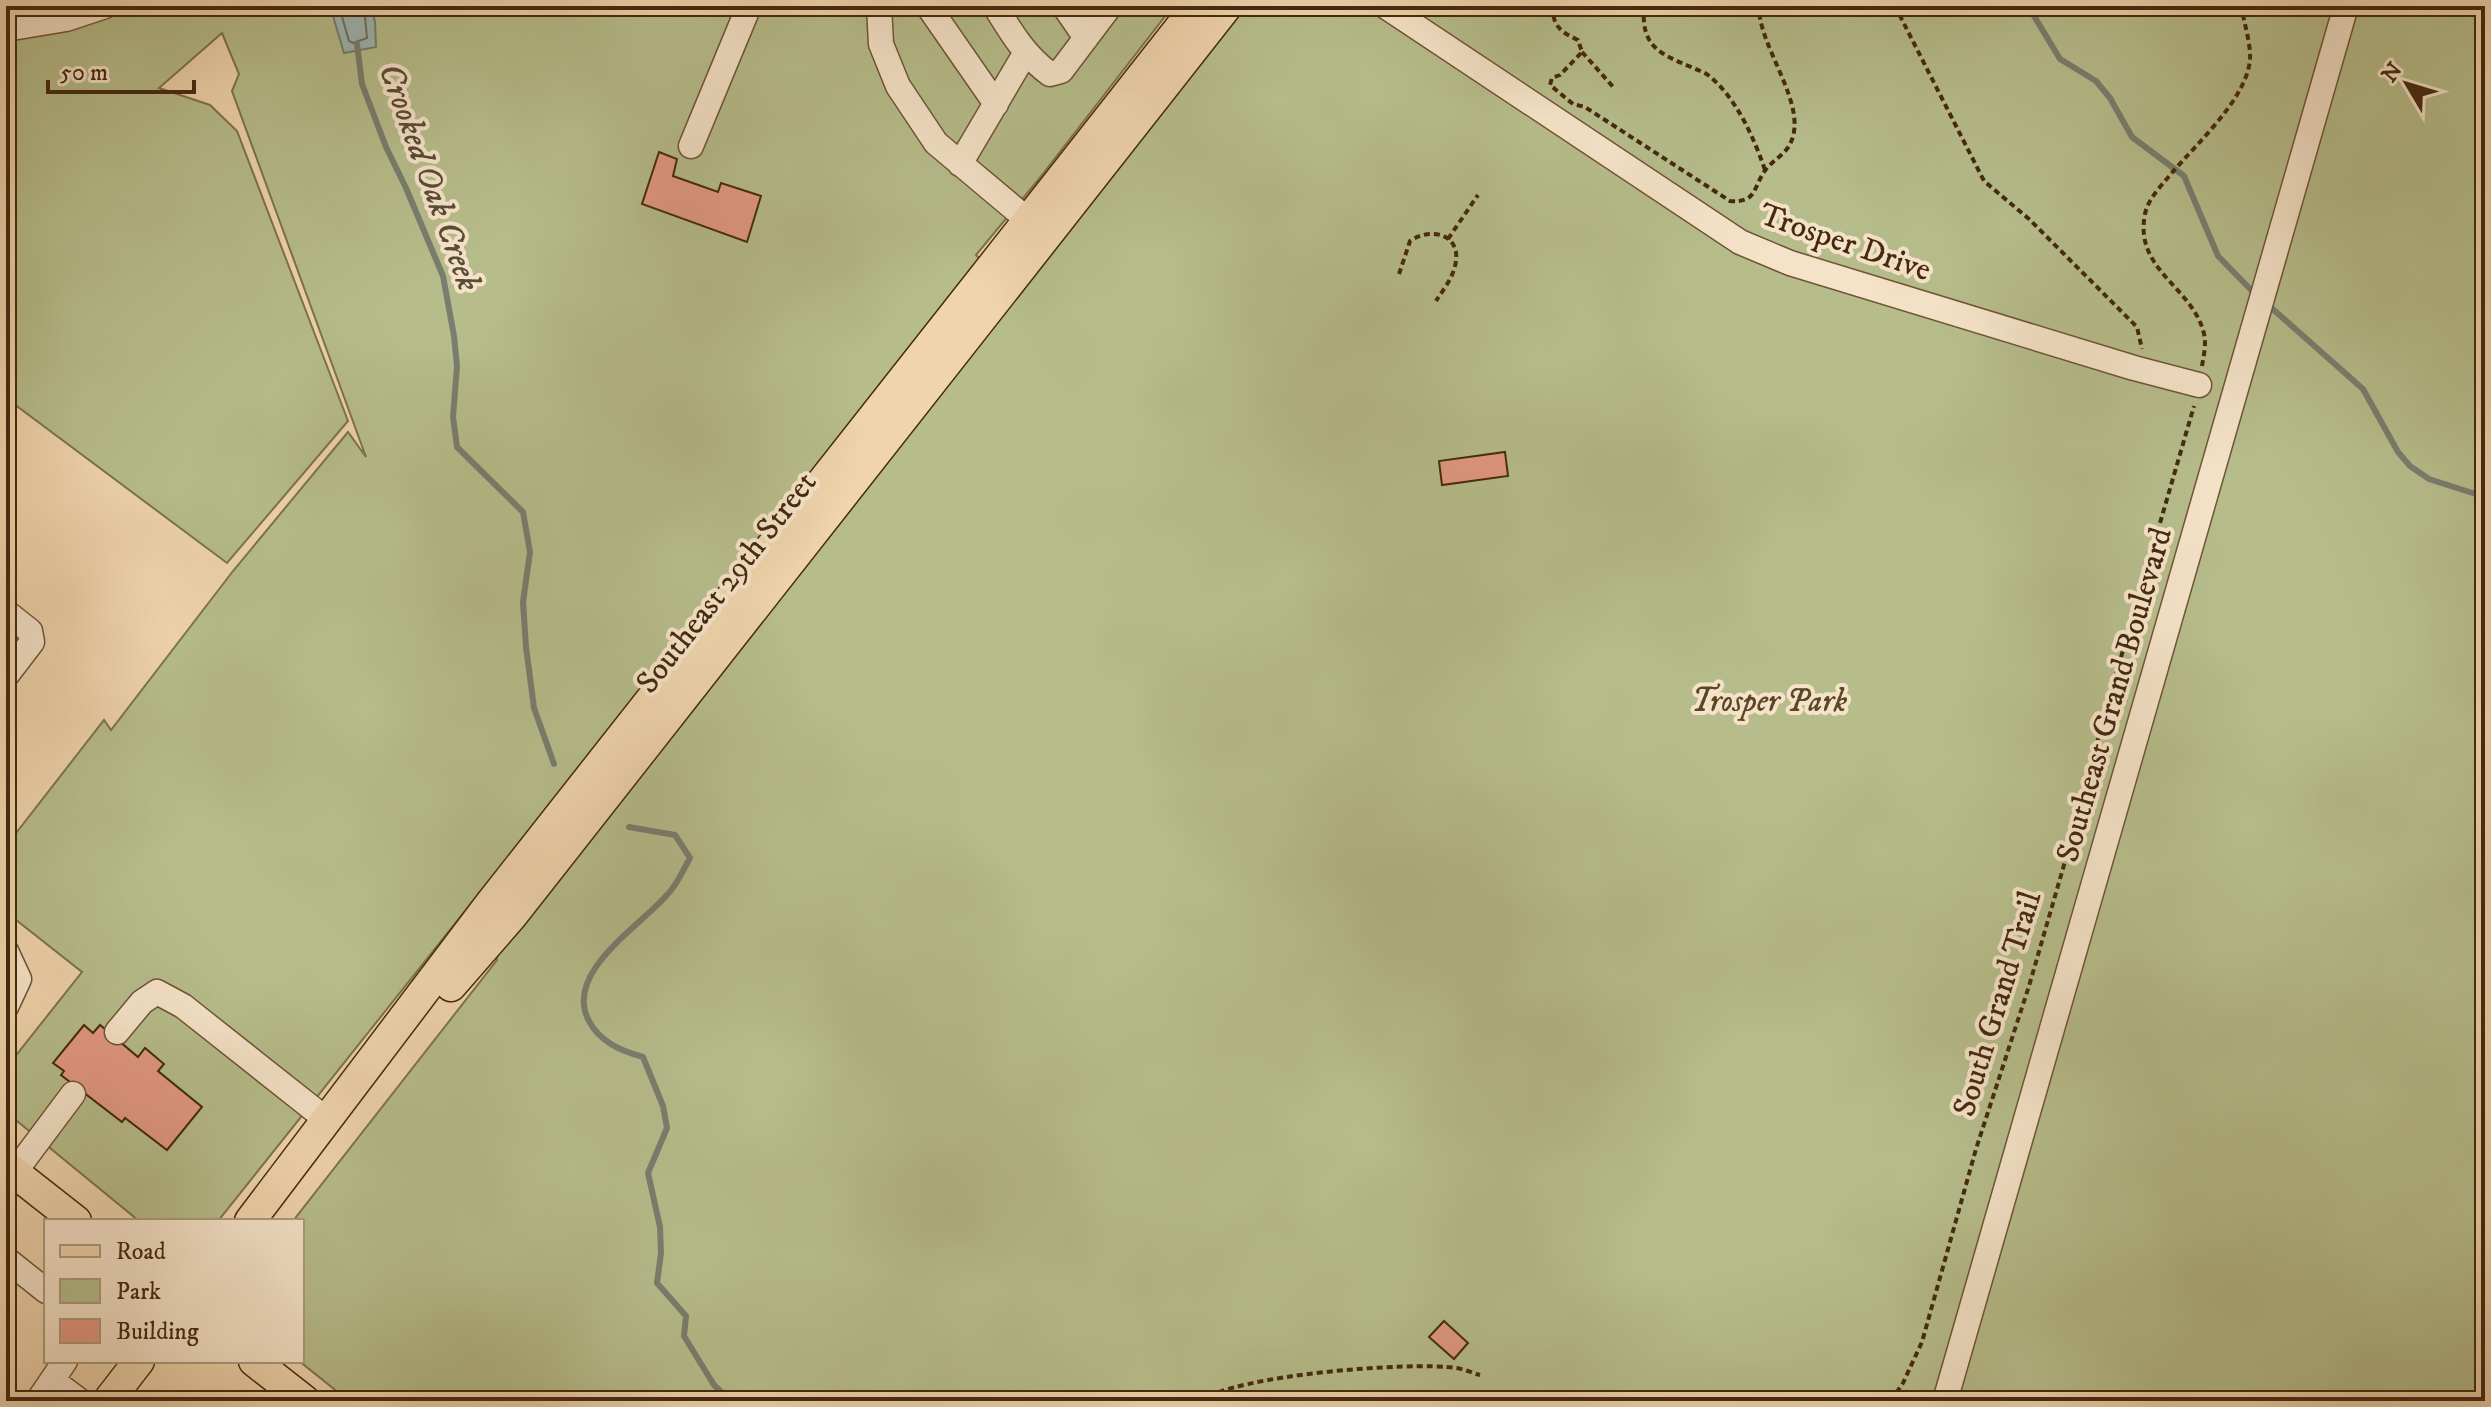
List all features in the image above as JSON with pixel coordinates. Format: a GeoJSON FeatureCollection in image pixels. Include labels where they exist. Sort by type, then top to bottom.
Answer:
{"type":"FeatureCollection","features":[{"type":"Feature","properties":{"kind":"main road","name":"Southeast 29th Street"},"geometry":{"type":"LineString","coordinates":[[271,1194],[511,917],[1037,228],[1197,6]]}},
{"type":"Feature","properties":{"kind":"main road","name":"Southeast 29th Street"},"geometry":{"type":"LineString","coordinates":[[252,1219],[490,904],[1037,228],[1227,6]]}},
{"type":"Feature","properties":{"kind":"main road"},"geometry":{"type":"LineString","coordinates":[[10,1170],[73,1219]]}},
{"type":"Feature","properties":{"kind":"main road"},"geometry":{"type":"LineString","coordinates":[[108,1401],[137,1363]]}},
{"type":"Feature","properties":{"kind":"main road"},"geometry":{"type":"LineString","coordinates":[[257,1363],[305,1401]]}},
{"type":"Feature","properties":{"kind":"street"},"geometry":{"type":"LineString","coordinates":[[6,29],[66,19],[105,6]]}},
{"type":"Feature","properties":{"kind":"street"},"geometry":{"type":"LineString","coordinates":[[691,146],[749,6]]}},
{"type":"Feature","properties":{"kind":"street"},"geometry":{"type":"LineString","coordinates":[[879,6],[881,44],[898,86],[936,143],[1037,228]]}},
{"type":"Feature","properties":{"kind":"street"},"geometry":{"type":"LineString","coordinates":[[928,6],[996,104]]}},
{"type":"Feature","properties":{"kind":"street"},"geometry":{"type":"LineString","coordinates":[[995,6],[1026,52],[1050,74],[1061,71],[1110,6]]}},
{"type":"Feature","properties":{"kind":"street"},"geometry":{"type":"LineString","coordinates":[[1064,6],[1086,38]]}},
{"type":"Feature","properties":{"kind":"street","name":"Trosper Drive"},"geometry":{"type":"LineString","coordinates":[[1385,6],[1740,242],[1790,263],[2199,385]]}},
{"type":"Feature","properties":{"kind":"street","name":"Southeast Grand Boulevard"},"geometry":{"type":"LineString","coordinates":[[1945,1401],[2346,6]]}},
{"type":"Feature","properties":{"kind":"street"},"geometry":{"type":"LineString","coordinates":[[960,164],[1026,52]]}},
{"type":"Feature","properties":{"kind":"street"},"geometry":{"type":"LineString","coordinates":[[6,612],[30,631],[32,642],[6,676]]}},
{"type":"Feature","properties":{"kind":"street"},"geometry":{"type":"LineString","coordinates":[[6,951],[19,979],[6,1007]]}},
{"type":"Feature","properties":{"kind":"street"},"geometry":{"type":"LineString","coordinates":[[117,1032],[142,1002],[157,992],[183,1006],[327,1120]]}},
{"type":"Feature","properties":{"kind":"street"},"geometry":{"type":"LineString","coordinates":[[10,1170],[73,1094]]}},
{"type":"Feature","properties":{"kind":"street"},"geometry":{"type":"LineString","coordinates":[[10,1270],[44,1290]]}},
{"type":"Feature","properties":{"kind":"street"},"geometry":{"type":"LineString","coordinates":[[38,1401],[59,1370],[80,1401]]}},
{"type":"Feature","properties":{"kind":"path"},"geometry":{"type":"LineString","coordinates":[[1553,6],[1552,16],[1557,28],[1578,40],[1582,52],[1615,89]]}},
{"type":"Feature","properties":{"kind":"path"},"geometry":{"type":"LineString","coordinates":[[1644,6],[1643,24],[1649,41],[1657,51],[1708,74],[1747,123],[1765,170]]}},
{"type":"Feature","properties":{"kind":"path"},"geometry":{"type":"LineString","coordinates":[[1582,52],[1560,75],[1552,78],[1550,85],[1573,104],[1585,107],[1730,201],[1742,202],[1757,189],[1765,170],[1790,145],[1794,128],[1786,83],[1762,33],[1759,6]]}},
{"type":"Feature","properties":{"kind":"path"},"geometry":{"type":"LineString","coordinates":[[1895,6],[1984,181],[2029,219],[2137,327],[2146,371]]}},
{"type":"Feature","properties":{"kind":"path","name":"South Grand Trail"},"geometry":{"type":"LineString","coordinates":[[1891,1401],[1922,1342],[1976,1149],[2029,986],[2199,385],[2205,340],[2201,323],[2152,260],[2143,231],[2147,206],[2159,188],[2235,101],[2250,60],[2241,6]]}},
{"type":"Feature","properties":{"kind":"path"},"geometry":{"type":"LineString","coordinates":[[1585,107],[1589,116]]}},
{"type":"Feature","properties":{"kind":"path"},"geometry":{"type":"LineString","coordinates":[[1448,239],[1478,195]]}},
{"type":"Feature","properties":{"kind":"path"},"geometry":{"type":"LineString","coordinates":[[1399,274],[1410,241],[1429,232],[1448,239],[1456,252],[1456,264],[1436,301]]}},
{"type":"Feature","properties":{"kind":"path"},"geometry":{"type":"LineString","coordinates":[[1201,1401],[1230,1389],[1294,1375],[1400,1367],[1456,1368],[1480,1375]]}},
{"type":"Feature","properties":{"kind":"green space","name":"Trosper Park"},"geometry":{"type":"Polygon","coordinates":[[[6,6],[1173,6],[976,255],[1016,299],[1246,6],[2485,6],[2485,1401],[349,1401],[302,1363],[304,1363],[304,1219],[295,1219],[497,960],[485,886],[220,1219],[137,1219],[6,1112],[6,1068],[82,972],[6,912],[6,846],[104,720],[111,730],[233,571],[348,432],[366,457],[232,91],[239,74],[222,33],[159,88],[210,105],[237,131],[348,421],[227,563],[6,398],[6,6]]]}},
{"type":"Feature","properties":{"kind":"water"},"geometry":{"type":"Polygon","coordinates":[[[330,6],[371,6],[376,47],[344,53],[330,6]]]}},
{"type":"Feature","properties":{"kind":"building"},"geometry":{"type":"Polygon","coordinates":[[[659,152],[677,159],[673,176],[718,192],[721,183],[761,196],[747,242],[642,204],[659,152]]]}},
{"type":"Feature","properties":{"kind":"building"},"geometry":{"type":"Polygon","coordinates":[[[1505,452],[1508,476],[1442,485],[1439,461],[1505,452]]]}},
{"type":"Feature","properties":{"kind":"building"},"geometry":{"type":"Polygon","coordinates":[[[84,1025],[93,1033],[100,1025],[138,1057],[145,1048],[164,1064],[158,1071],[202,1107],[167,1150],[125,1118],[122,1122],[61,1075],[64,1071],[53,1063],[84,1025]]]}},
{"type":"Feature","properties":{"kind":"building"},"geometry":{"type":"Polygon","coordinates":[[[1444,1321],[1468,1343],[1454,1359],[1429,1337],[1444,1321]]]}},
{"type":"Feature","properties":{"kind":"waterway"},"geometry":{"type":"LineString","coordinates":[[2028,6],[2060,59],[2096,81],[2110,98],[2132,137],[2184,176],[2218,256],[2255,294]]}},
{"type":"Feature","properties":{"kind":"waterway","name":"Crooked Oak Creek"},"geometry":{"type":"LineString","coordinates":[[357,44],[362,84],[443,276],[457,366],[453,417],[457,447],[523,512],[530,552],[523,602],[526,647],[534,708],[554,764]]}},
{"type":"Feature","properties":{"kind":"waterway"},"geometry":{"type":"LineString","coordinates":[[2267,304],[2363,389],[2398,452],[2410,466],[2429,479],[2485,497]]}},
{"type":"Feature","properties":{"kind":"waterway","name":"Crooked Oak Creek"},"geometry":{"type":"LineString","coordinates":[[629,827],[675,835],[690,858],[671,891],[623,936],[595,968],[586,986],[584,1003],[589,1021],[599,1035],[619,1049],[643,1057],[663,1106],[667,1128],[648,1173],[660,1227],[657,1283],[686,1316],[684,1336],[714,1385],[731,1401]]}}]}
